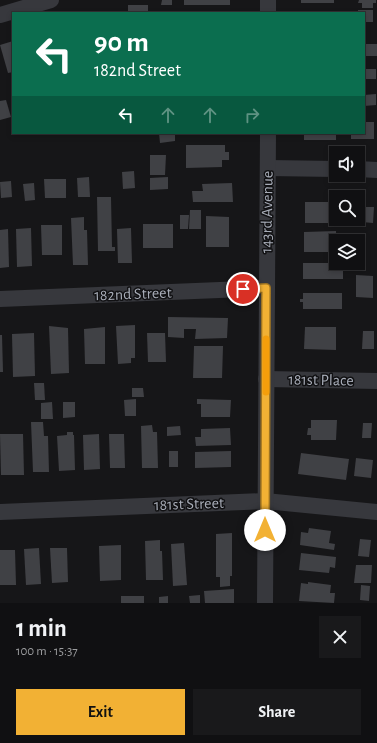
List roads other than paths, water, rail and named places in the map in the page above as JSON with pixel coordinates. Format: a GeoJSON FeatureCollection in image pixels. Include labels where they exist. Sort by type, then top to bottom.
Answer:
{"type":"FeatureCollection","features":[{"type":"Feature","properties":{"kind":"street"},"geometry":{"type":"LineString","coordinates":[[0,15],[51,0]]}},
{"type":"Feature","properties":{"kind":"street"},"geometry":{"type":"LineString","coordinates":[[268,0],[268,12]]}},
{"type":"Feature","properties":{"kind":"street","name":"143rd Avenue"},"geometry":{"type":"LineString","coordinates":[[264,603],[268,134]]}},
{"type":"Feature","properties":{"kind":"street"},"geometry":{"type":"LineString","coordinates":[[268,168],[329,169]]}},
{"type":"Feature","properties":{"kind":"street"},"geometry":{"type":"LineString","coordinates":[[365,169],[377,170]]}},
{"type":"Feature","properties":{"kind":"street","name":"182nd Street"},"geometry":{"type":"LineString","coordinates":[[0,299],[266,288]]}},
{"type":"Feature","properties":{"kind":"street","name":"181st Place"},"geometry":{"type":"LineString","coordinates":[[266,379],[377,381]]}},
{"type":"Feature","properties":{"kind":"street","name":"181st Street"},"geometry":{"type":"LineString","coordinates":[[0,512],[265,500],[377,512]]}}]}
